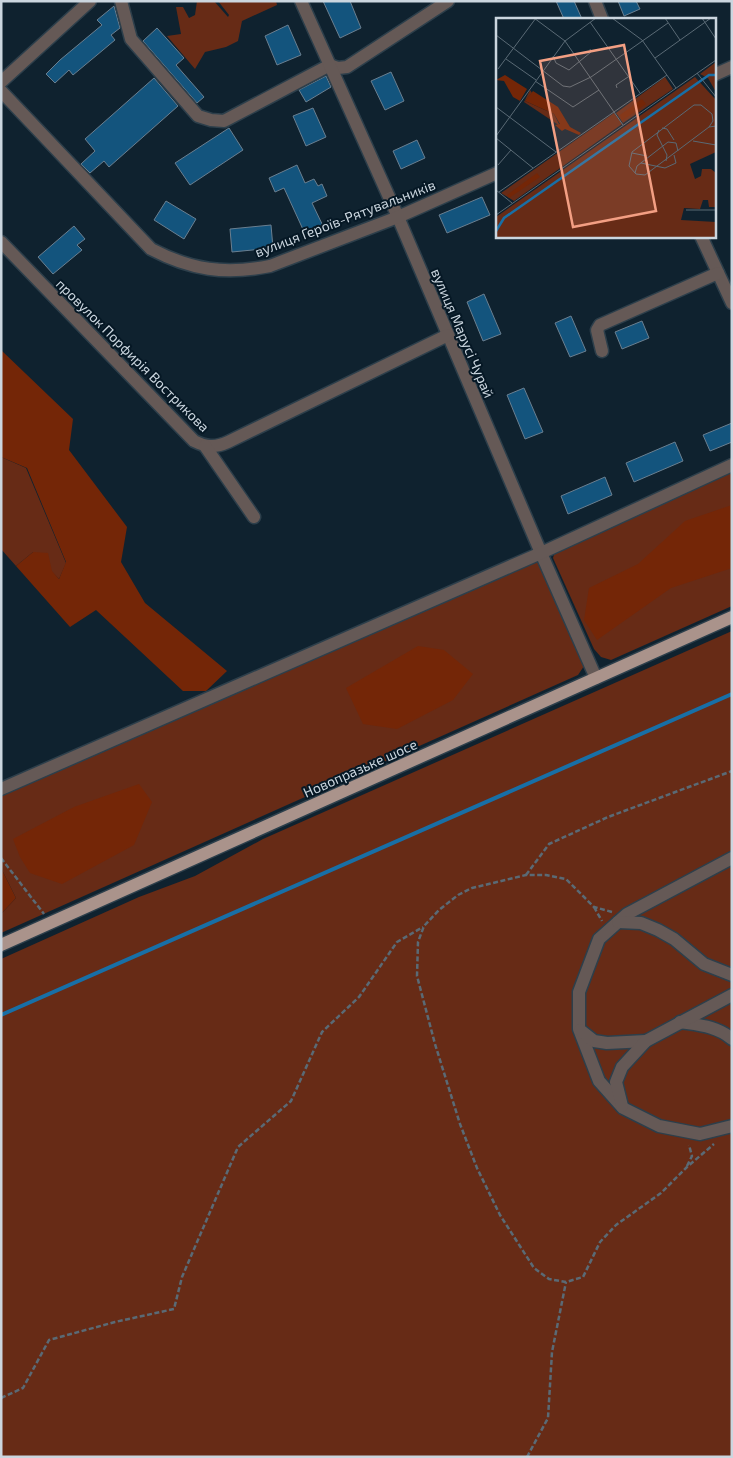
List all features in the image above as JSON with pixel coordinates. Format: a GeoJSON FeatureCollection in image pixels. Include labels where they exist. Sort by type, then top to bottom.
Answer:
{"type":"FeatureCollection","features":[{"type":"Feature","properties":{"kind":"main road","name":"Новопразьке шосе"},"geometry":{"type":"LineString","coordinates":[[1,946],[732,617]]}},
{"type":"Feature","properties":{"kind":"street"},"geometry":{"type":"LineString","coordinates":[[1,82],[90,1]]}},
{"type":"Feature","properties":{"kind":"street"},"geometry":{"type":"LineString","coordinates":[[121,1],[131,39],[198,116],[224,121],[330,65],[338,68],[347,67],[448,1]]}},
{"type":"Feature","properties":{"kind":"street","name":"вулиця Марусі Чурай"},"geometry":{"type":"LineString","coordinates":[[301,1],[398,217],[596,678]]}},
{"type":"Feature","properties":{"kind":"street"},"geometry":{"type":"LineString","coordinates":[[595,1],[602,18]]}},
{"type":"Feature","properties":{"kind":"street"},"geometry":{"type":"LineString","coordinates":[[716,74],[732,67]]}},
{"type":"Feature","properties":{"kind":"street","name":"вулиця Героїв-Рятувальників"},"geometry":{"type":"LineString","coordinates":[[1,90],[151,249],[188,266],[209,270],[250,270],[270,266],[398,217],[496,173]]}},
{"type":"Feature","properties":{"kind":"street"},"geometry":{"type":"LineString","coordinates":[[702,238],[732,303]]}},
{"type":"Feature","properties":{"kind":"street","name":"провулок Порфирія Вострикова"},"geometry":{"type":"LineString","coordinates":[[1,242],[194,441],[205,446],[214,446],[228,442],[448,335]]}},
{"type":"Feature","properties":{"kind":"street"},"geometry":{"type":"LineString","coordinates":[[602,351],[598,330],[600,325],[718,273]]}},
{"type":"Feature","properties":{"kind":"street"},"geometry":{"type":"LineString","coordinates":[[205,446],[254,517]]}},
{"type":"Feature","properties":{"kind":"street"},"geometry":{"type":"LineString","coordinates":[[1,789],[541,553],[732,465]]}},
{"type":"Feature","properties":{"kind":"street"},"geometry":{"type":"LineString","coordinates":[[732,858],[622,918],[599,939],[579,992],[579,1029],[599,1081],[623,1108],[658,1126],[700,1134],[732,1126]]}},
{"type":"Feature","properties":{"kind":"street"},"geometry":{"type":"LineString","coordinates":[[622,918],[658,930],[674,939],[704,964],[732,975]]}},
{"type":"Feature","properties":{"kind":"street"},"geometry":{"type":"LineString","coordinates":[[623,1108],[616,1082],[622,1067],[646,1041],[732,995]]}},
{"type":"Feature","properties":{"kind":"street"},"geometry":{"type":"LineString","coordinates":[[680,1022],[707,1026],[727,1034],[732,1039]]}},
{"type":"Feature","properties":{"kind":"street"},"geometry":{"type":"LineString","coordinates":[[579,1029],[594,1041],[607,1043],[646,1041]]}},
{"type":"Feature","properties":{"kind":"path"},"geometry":{"type":"LineString","coordinates":[[526,875],[549,844],[608,818],[732,771]]}},
{"type":"Feature","properties":{"kind":"path"},"geometry":{"type":"LineString","coordinates":[[1,858],[51,923]]}},
{"type":"Feature","properties":{"kind":"path"},"geometry":{"type":"LineString","coordinates":[[1,1398],[23,1388],[49,1340],[115,1322],[174,1309],[182,1277],[238,1147],[291,1102],[322,1032],[359,997],[397,942],[424,926],[439,910],[458,895],[472,888],[526,875],[546,875],[566,879],[594,907],[612,912],[622,918]]}},
{"type":"Feature","properties":{"kind":"path"},"geometry":{"type":"LineString","coordinates":[[424,926],[418,942],[417,976],[435,1044],[460,1124],[477,1168],[500,1215],[534,1268],[549,1280],[566,1282],[583,1277],[600,1242],[616,1225],[661,1193],[687,1167],[720,1140]]}},
{"type":"Feature","properties":{"kind":"path"},"geometry":{"type":"LineString","coordinates":[[527,1457],[548,1418],[552,1352],[566,1282]]}},
{"type":"Feature","properties":{"kind":"shaded area"},"geometry":{"type":"Polygon","coordinates":[[[197,1],[214,1],[228,17],[229,15],[218,1],[276,1],[277,5],[242,21],[238,41],[226,47],[205,52],[195,69],[167,36],[181,34],[176,7],[183,7],[189,18],[195,15],[197,1]]]}},
{"type":"Feature","properties":{"kind":"shaded area"},"geometry":{"type":"Polygon","coordinates":[[[1,350],[73,419],[69,450],[127,527],[121,562],[145,603],[227,671],[206,691],[183,691],[96,610],[70,627],[16,566],[33,552],[48,553],[52,571],[59,579],[66,562],[27,468],[1,457],[1,350]]]}},
{"type":"Feature","properties":{"kind":"shaded area"},"geometry":{"type":"Polygon","coordinates":[[[1,457],[26,468],[66,563],[59,579],[33,552],[16,566],[1,549],[1,457]]]}},
{"type":"Feature","properties":{"kind":"shaded area"},"geometry":{"type":"Polygon","coordinates":[[[732,469],[732,606],[611,660],[601,657],[594,649],[553,558],[556,548],[732,469]]]}},
{"type":"Feature","properties":{"kind":"shaded area"},"geometry":{"type":"Polygon","coordinates":[[[732,505],[732,568],[671,588],[597,640],[584,620],[589,588],[638,564],[685,521],[732,505]]]}},
{"type":"Feature","properties":{"kind":"shaded area"},"geometry":{"type":"Polygon","coordinates":[[[539,559],[586,663],[578,675],[1,933],[1,914],[16,898],[1,868],[1,793],[539,559]]]}},
{"type":"Feature","properties":{"kind":"shaded area"},"geometry":{"type":"Polygon","coordinates":[[[732,631],[732,1457],[1,1457],[1,959],[139,897],[195,876],[263,839],[732,631]]]}},
{"type":"Feature","properties":{"kind":"shaded area"},"geometry":{"type":"Polygon","coordinates":[[[418,646],[444,650],[473,674],[453,700],[397,729],[363,724],[346,688],[418,646]]]}},
{"type":"Feature","properties":{"kind":"shaded area"},"geometry":{"type":"Polygon","coordinates":[[[139,784],[152,802],[134,845],[62,884],[30,873],[20,857],[13,839],[74,807],[139,784]]]}},
{"type":"Feature","properties":{"kind":"shaded area"},"geometry":{"type":"Polygon","coordinates":[[[1,868],[16,898],[1,914],[1,868]]]}},
{"type":"Feature","properties":{"kind":"building"},"geometry":{"type":"Polygon","coordinates":[[[323,1],[350,1],[361,28],[340,38],[323,1]]]}},
{"type":"Feature","properties":{"kind":"building"},"geometry":{"type":"Polygon","coordinates":[[[556,1],[574,1],[582,18],[564,18],[556,1]]]}},
{"type":"Feature","properties":{"kind":"building"},"geometry":{"type":"Polygon","coordinates":[[[618,1],[636,1],[640,9],[624,16],[618,1]]]}},
{"type":"Feature","properties":{"kind":"building"},"geometry":{"type":"Polygon","coordinates":[[[114,6],[120,28],[111,35],[115,40],[73,75],[69,70],[55,83],[46,74],[102,25],[97,20],[114,6]]]}},
{"type":"Feature","properties":{"kind":"building"},"geometry":{"type":"Polygon","coordinates":[[[288,25],[301,55],[277,65],[265,36],[288,25]]]}},
{"type":"Feature","properties":{"kind":"building"},"geometry":{"type":"Polygon","coordinates":[[[157,28],[184,58],[176,65],[204,97],[197,103],[143,41],[157,28]]]}},
{"type":"Feature","properties":{"kind":"building"},"geometry":{"type":"Polygon","coordinates":[[[391,72],[404,101],[385,110],[371,81],[391,72]]]}},
{"type":"Feature","properties":{"kind":"building"},"geometry":{"type":"Polygon","coordinates":[[[326,76],[331,87],[306,102],[299,90],[326,76]]]}},
{"type":"Feature","properties":{"kind":"building"},"geometry":{"type":"Polygon","coordinates":[[[154,78],[178,106],[109,167],[104,161],[90,173],[81,164],[95,151],[85,139],[154,78]]]}},
{"type":"Feature","properties":{"kind":"building"},"geometry":{"type":"Polygon","coordinates":[[[313,108],[326,137],[306,146],[293,116],[313,108]]]}},
{"type":"Feature","properties":{"kind":"building"},"geometry":{"type":"Polygon","coordinates":[[[229,128],[243,150],[190,185],[175,163],[229,128]]]}},
{"type":"Feature","properties":{"kind":"building"},"geometry":{"type":"Polygon","coordinates":[[[417,140],[425,158],[401,169],[393,151],[417,140]]]}},
{"type":"Feature","properties":{"kind":"building"},"geometry":{"type":"Polygon","coordinates":[[[297,165],[305,183],[314,179],[318,186],[322,184],[327,196],[312,203],[324,228],[306,236],[284,188],[275,192],[269,178],[297,165]]]}},
{"type":"Feature","properties":{"kind":"building"},"geometry":{"type":"Polygon","coordinates":[[[482,197],[490,215],[447,233],[439,215],[482,197]]]}},
{"type":"Feature","properties":{"kind":"building"},"geometry":{"type":"Polygon","coordinates":[[[166,201],[196,219],[184,239],[154,220],[166,201]]]}},
{"type":"Feature","properties":{"kind":"building"},"geometry":{"type":"Polygon","coordinates":[[[271,225],[273,248],[232,252],[230,229],[271,225]]]}},
{"type":"Feature","properties":{"kind":"building"},"geometry":{"type":"Polygon","coordinates":[[[74,226],[85,239],[77,245],[82,250],[53,274],[38,257],[74,226]]]}},
{"type":"Feature","properties":{"kind":"building"},"geometry":{"type":"Polygon","coordinates":[[[484,294],[501,334],[483,341],[467,302],[484,294]]]}},
{"type":"Feature","properties":{"kind":"building"},"geometry":{"type":"Polygon","coordinates":[[[571,316],[586,351],[570,357],[555,323],[571,316]]]}},
{"type":"Feature","properties":{"kind":"building"},"geometry":{"type":"Polygon","coordinates":[[[642,321],[649,338],[622,349],[615,332],[642,321]]]}},
{"type":"Feature","properties":{"kind":"building"},"geometry":{"type":"Polygon","coordinates":[[[524,388],[543,432],[525,439],[507,395],[524,388]]]}},
{"type":"Feature","properties":{"kind":"building"},"geometry":{"type":"Polygon","coordinates":[[[732,423],[732,442],[710,451],[703,435],[732,423]]]}},
{"type":"Feature","properties":{"kind":"building"},"geometry":{"type":"Polygon","coordinates":[[[675,442],[683,461],[634,482],[626,463],[675,442]]]}},
{"type":"Feature","properties":{"kind":"building"},"geometry":{"type":"Polygon","coordinates":[[[605,477],[612,495],[568,514],[561,496],[605,477]]]}},
{"type":"Feature","properties":{"kind":"waterway"},"geometry":{"type":"LineString","coordinates":[[1,1015],[732,694]]}}]}
